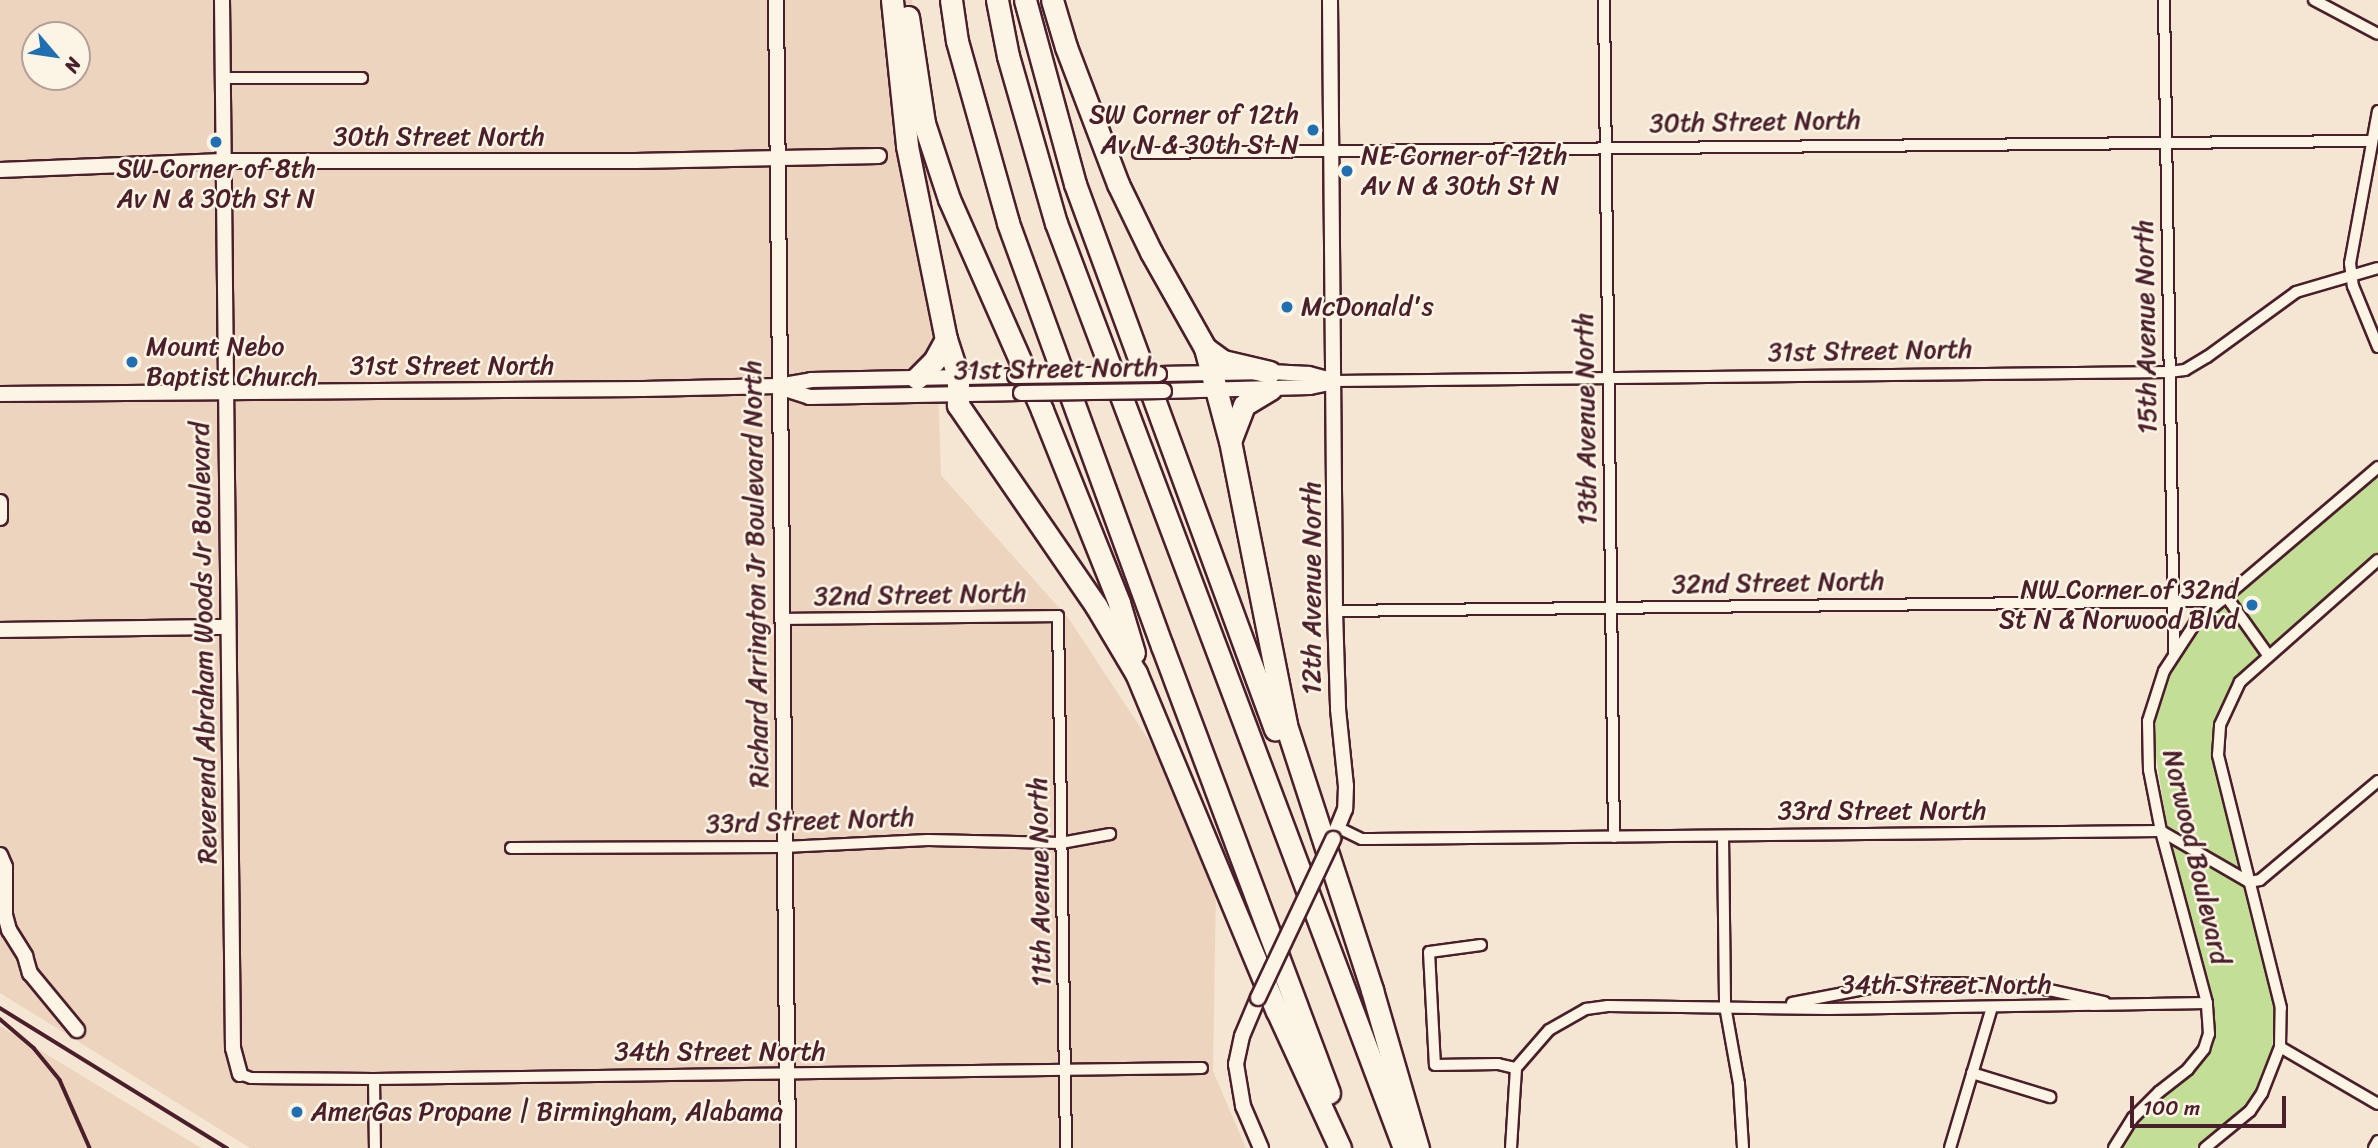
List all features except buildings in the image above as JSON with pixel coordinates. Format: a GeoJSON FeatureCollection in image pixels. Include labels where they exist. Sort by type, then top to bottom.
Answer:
{"type":"FeatureCollection","features":[{"type":"Feature","properties":{"kind":"highway"},"geometry":{"type":"LineString","coordinates":[[892,0],[896,61],[910,162],[957,386],[958,405],[1120,644],[1148,702],[1277,1011],[1340,1148]]}},
{"type":"Feature","properties":{"kind":"highway"},"geometry":{"type":"LineString","coordinates":[[907,0],[912,58],[924,123],[949,199],[1042,410],[1119,603],[1148,702]]}},
{"type":"Feature","properties":{"kind":"highway"},"geometry":{"type":"LineString","coordinates":[[951,0],[957,41],[1008,223],[1157,634],[1349,1148]]}},
{"type":"Feature","properties":{"kind":"highway"},"geometry":{"type":"LineString","coordinates":[[997,0],[1008,56],[1056,223],[1404,1148]]}},
{"type":"Feature","properties":{"kind":"highway"},"geometry":{"type":"LineString","coordinates":[[1025,0],[1079,196],[1365,971]]}},
{"type":"Feature","properties":{"kind":"highway"},"geometry":{"type":"LineString","coordinates":[[1052,0],[1096,128],[1141,230],[1205,348],[1230,441],[1286,725],[1365,971],[1418,1148]]}},
{"type":"Feature","properties":{"kind":"highway"},"geometry":{"type":"LineString","coordinates":[[917,378],[934,361],[946,339]]}},
{"type":"Feature","properties":{"kind":"highway"},"geometry":{"type":"LineString","coordinates":[[1205,348],[1223,361],[1270,381],[1244,405],[1235,422],[1230,441]]}},
{"type":"Feature","properties":{"kind":"street","name":"Reverend Abraham Woods Jr Boulevard"},"geometry":{"type":"LineString","coordinates":[[222,0],[233,1048],[240,1074]]}},
{"type":"Feature","properties":{"kind":"street","name":"Richard Arrington Jr Boulevard North"},"geometry":{"type":"LineString","coordinates":[[776,0],[788,1148]]}},
{"type":"Feature","properties":{"kind":"street","name":"12th Avenue North"},"geometry":{"type":"LineString","coordinates":[[1261,1148],[1243,1106],[1236,1064],[1242,1036],[1336,834],[1345,809],[1346,786],[1337,700],[1335,611],[1330,0]]}},
{"type":"Feature","properties":{"kind":"street","name":"13th Avenue North"},"geometry":{"type":"LineString","coordinates":[[1604,0],[1614,836]]}},
{"type":"Feature","properties":{"kind":"street","name":"15th Avenue North"},"geometry":{"type":"LineString","coordinates":[[2164,0],[2174,653]]}},
{"type":"Feature","properties":{"kind":"street"},"geometry":{"type":"LineString","coordinates":[[2314,0],[2378,34]]}},
{"type":"Feature","properties":{"kind":"street"},"geometry":{"type":"LineString","coordinates":[[222,78],[362,78]]}},
{"type":"Feature","properties":{"kind":"street"},"geometry":{"type":"LineString","coordinates":[[2378,110],[2350,262],[2351,275],[2378,347]]}},
{"type":"Feature","properties":{"kind":"street","name":"30th Street North"},"geometry":{"type":"LineString","coordinates":[[1138,153],[2372,141]]}},
{"type":"Feature","properties":{"kind":"street","name":"30th Street North"},"geometry":{"type":"LineString","coordinates":[[0,170],[223,161],[635,161],[879,156]]}},
{"type":"Feature","properties":{"kind":"street","name":"31st Street North"},"geometry":{"type":"LineString","coordinates":[[778,386],[809,397],[957,386],[1015,376],[1159,374],[1214,381],[1270,381],[1309,374],[1335,381],[2169,372],[2185,370],[2207,357],[2296,292],[2378,268]]}},
{"type":"Feature","properties":{"kind":"street","name":"31st Street North"},"geometry":{"type":"LineString","coordinates":[[0,394],[778,386],[811,380],[917,378],[957,386],[1021,393],[1164,391],[1214,381]]}},
{"type":"Feature","properties":{"kind":"street","name":"Norwood Boulevard"},"geometry":{"type":"LineString","coordinates":[[2114,1148],[2133,1118],[2159,1092],[2188,1069],[2204,1049],[2210,1034],[2207,1003],[2161,831],[2149,769],[2148,722],[2164,671],[2196,622],[2378,467]]}},
{"type":"Feature","properties":{"kind":"street"},"geometry":{"type":"LineString","coordinates":[[0,502],[0,518]]}},
{"type":"Feature","properties":{"kind":"street","name":"Norwood Boulevard"},"geometry":{"type":"LineString","coordinates":[[2205,1148],[2250,1111],[2262,1093],[2280,1047],[2281,1008],[2218,755],[2220,726],[2240,682],[2378,561]]}},
{"type":"Feature","properties":{"kind":"street"},"geometry":{"type":"LineString","coordinates":[[2223,598],[2268,655]]}},
{"type":"Feature","properties":{"kind":"street","name":"32nd Street North"},"geometry":{"type":"LineString","coordinates":[[1335,611],[2223,598]]}},
{"type":"Feature","properties":{"kind":"street","name":"32nd Street North"},"geometry":{"type":"LineString","coordinates":[[782,620],[1058,616]]}},
{"type":"Feature","properties":{"kind":"street","name":"11th Avenue North"},"geometry":{"type":"LineString","coordinates":[[1058,616],[1066,1148]]}},
{"type":"Feature","properties":{"kind":"street"},"geometry":{"type":"LineString","coordinates":[[0,629],[228,627]]}},
{"type":"Feature","properties":{"kind":"street"},"geometry":{"type":"LineString","coordinates":[[2161,831],[2249,882],[2260,880],[2378,781]]}},
{"type":"Feature","properties":{"kind":"street","name":"33rd Street North"},"geometry":{"type":"LineString","coordinates":[[1336,834],[1371,839],[2161,831]]}},
{"type":"Feature","properties":{"kind":"street","name":"33rd Street North"},"geometry":{"type":"LineString","coordinates":[[511,848],[783,846],[928,840],[1061,843],[1111,834]]}},
{"type":"Feature","properties":{"kind":"street"},"geometry":{"type":"LineString","coordinates":[[1723,836],[1725,1006],[1739,1084],[1743,1148]]}},
{"type":"Feature","properties":{"kind":"street"},"geometry":{"type":"LineString","coordinates":[[0,855],[5,867],[5,915],[9,930],[25,956],[30,973],[77,1030]]}},
{"type":"Feature","properties":{"kind":"street"},"geometry":{"type":"LineString","coordinates":[[1481,945],[1429,952],[1435,1065],[1498,1064],[1516,1068],[1511,1148]]}},
{"type":"Feature","properties":{"kind":"street","name":"34th Street North"},"geometry":{"type":"LineString","coordinates":[[1782,1006],[1812,997],[1880,986],[1957,983],[2040,988],[2109,1004]]}},
{"type":"Feature","properties":{"kind":"street","name":"34th Street North"},"geometry":{"type":"LineString","coordinates":[[1516,1068],[1549,1030],[1586,1009],[1608,1006],[1782,1006],[1828,1009],[2207,1003]]}},
{"type":"Feature","properties":{"kind":"street"},"geometry":{"type":"LineString","coordinates":[[1950,1148],[1992,1007]]}},
{"type":"Feature","properties":{"kind":"street"},"geometry":{"type":"LineString","coordinates":[[2280,1047],[2378,1104]]}},
{"type":"Feature","properties":{"kind":"street","name":"34th Street North"},"geometry":{"type":"LineString","coordinates":[[240,1074],[251,1078],[374,1079],[1202,1068]]}},
{"type":"Feature","properties":{"kind":"street"},"geometry":{"type":"LineString","coordinates":[[1972,1073],[2050,1097]]}},
{"type":"Feature","properties":{"kind":"street"},"geometry":{"type":"LineString","coordinates":[[374,1079],[375,1148]]}},
{"type":"Feature","properties":{"kind":"street"},"geometry":{"type":"LineString","coordinates":[[2374,1148],[2378,1141]]}},
{"type":"Feature","properties":{"kind":"shaded area"},"geometry":{"type":"Polygon","coordinates":[[[0,0],[912,0],[931,170],[941,475],[1069,619],[1175,780],[1216,888],[1213,1071],[1246,1148],[250,1148],[0,993],[0,0]]]}},
{"type":"Feature","properties":{"kind":"shaded area"},"geometry":{"type":"Polygon","coordinates":[[[0,1026],[201,1148],[0,1148],[0,1026]]]}},
{"type":"Feature","properties":{"kind":"green space"},"geometry":{"type":"Polygon","coordinates":[[[2378,475],[2378,555],[2232,682],[2216,725],[2275,1008],[2272,1048],[2254,1093],[2241,1109],[2196,1148],[2122,1148],[2136,1124],[2163,1094],[2196,1069],[2209,1051],[2214,1028],[2212,998],[2167,826],[2153,737],[2156,708],[2166,678],[2199,626],[2378,475]]]}},
{"type":"Feature","properties":{"kind":"railway"},"geometry":{"type":"LineString","coordinates":[[0,1008],[227,1148]]}},
{"type":"Feature","properties":{"kind":"railway"},"geometry":{"type":"LineString","coordinates":[[0,1019],[34,1048],[60,1080],[90,1148]]}},
{"type":"Feature","properties":{"kind":"place","name":"SW Corner of 12th Av N & 30th St N"},"geometry":{"type":"Point","coordinates":[1313,130]}},
{"type":"Feature","properties":{"kind":"place","name":"SW Corner of 8th Av N & 30th St N"},"geometry":{"type":"Point","coordinates":[216,142]}},
{"type":"Feature","properties":{"kind":"place","name":"NE Corner of 12th Av N & 30th St N"},"geometry":{"type":"Point","coordinates":[1347,171]}},
{"type":"Feature","properties":{"kind":"place","name":"McDonald's"},"geometry":{"type":"Point","coordinates":[1287,307]}},
{"type":"Feature","properties":{"kind":"place","name":"Mount Nebo Baptist Church"},"geometry":{"type":"Point","coordinates":[132,362]}},
{"type":"Feature","properties":{"kind":"place","name":"NW Corner of 32nd St N & Norwood Blvd"},"geometry":{"type":"Point","coordinates":[2252,605]}},
{"type":"Feature","properties":{"kind":"place","name":"AmerGas Propane | Birmingham, Alabama"},"geometry":{"type":"Point","coordinates":[297,1112]}}]}
